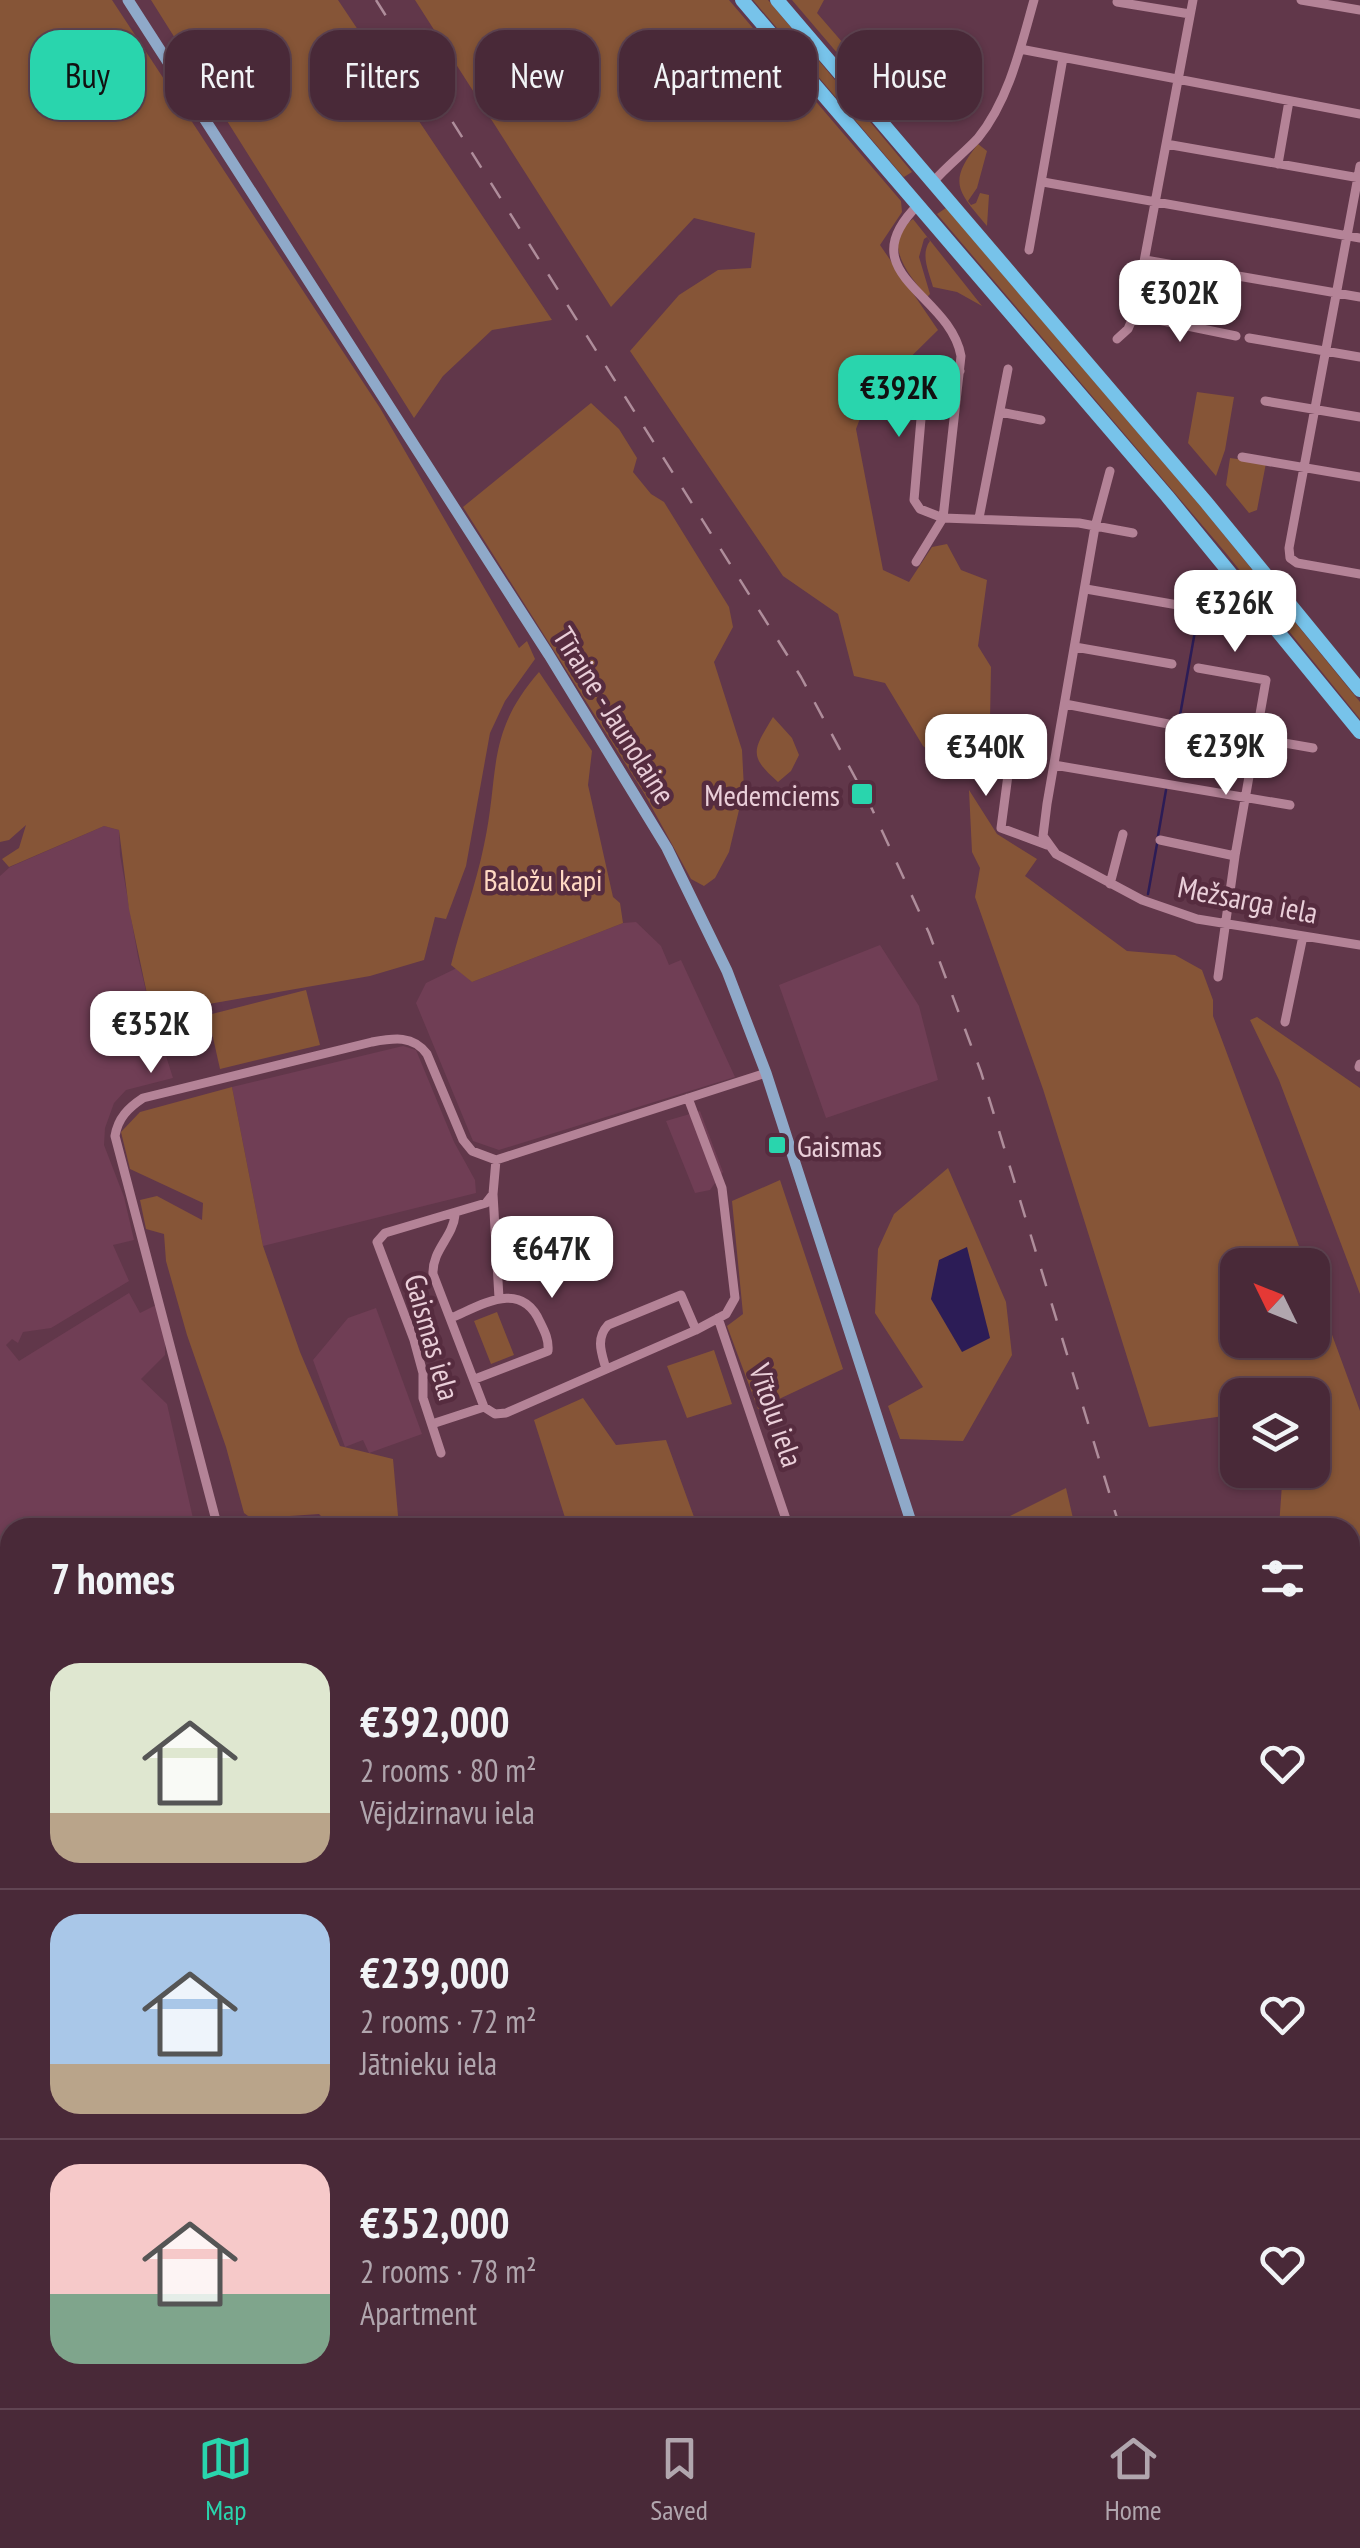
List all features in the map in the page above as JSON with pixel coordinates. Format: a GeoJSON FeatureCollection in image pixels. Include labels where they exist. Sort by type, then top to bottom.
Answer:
{"type":"FeatureCollection","features":[{"type":"Feature","properties":{"kind":"highway"},"geometry":{"type":"LineString","coordinates":[[742,0],[1167,496],[1360,732]]}},
{"type":"Feature","properties":{"kind":"highway"},"geometry":{"type":"LineString","coordinates":[[777,0],[1206,502],[1360,690]]}},
{"type":"Feature","properties":{"kind":"main road","name":"Tīraine - Jaunolaine"},"geometry":{"type":"LineString","coordinates":[[128,0],[653,823],[716,948],[766,1073],[910,1518]]}},
{"type":"Feature","properties":{"kind":"street"},"geometry":{"type":"LineString","coordinates":[[933,182],[980,134],[1004,94],[1034,0]]}},
{"type":"Feature","properties":{"kind":"street"},"geometry":{"type":"LineString","coordinates":[[1118,338],[1134,315],[1193,0]]}},
{"type":"Feature","properties":{"kind":"street"},"geometry":{"type":"LineString","coordinates":[[1301,0],[1360,10]]}},
{"type":"Feature","properties":{"kind":"street"},"geometry":{"type":"LineString","coordinates":[[1117,2],[1190,14]]}},
{"type":"Feature","properties":{"kind":"street"},"geometry":{"type":"LineString","coordinates":[[1020,49],[1360,114]]}},
{"type":"Feature","properties":{"kind":"street"},"geometry":{"type":"LineString","coordinates":[[1029,250],[1063,58]]}},
{"type":"Feature","properties":{"kind":"street"},"geometry":{"type":"LineString","coordinates":[[1278,164],[1290,101]]}},
{"type":"Feature","properties":{"kind":"street"},"geometry":{"type":"LineString","coordinates":[[1166,144],[1359,178]]}},
{"type":"Feature","properties":{"kind":"street"},"geometry":{"type":"LineString","coordinates":[[1360,166],[1290,558],[1298,563],[1360,574]]}},
{"type":"Feature","properties":{"kind":"street"},"geometry":{"type":"LineString","coordinates":[[1044,182],[1360,238]]}},
{"type":"Feature","properties":{"kind":"street"},"geometry":{"type":"LineString","coordinates":[[916,562],[943,518],[960,371],[958,342],[892,256],[897,229],[918,205]]}},
{"type":"Feature","properties":{"kind":"street"},"geometry":{"type":"LineString","coordinates":[[1145,260],[1360,297]]}},
{"type":"Feature","properties":{"kind":"street"},"geometry":{"type":"LineString","coordinates":[[1134,315],[1236,336]]}},
{"type":"Feature","properties":{"kind":"street"},"geometry":{"type":"LineString","coordinates":[[1250,338],[1360,357]]}},
{"type":"Feature","properties":{"kind":"street"},"geometry":{"type":"LineString","coordinates":[[979,518],[1008,369]]}},
{"type":"Feature","properties":{"kind":"street"},"geometry":{"type":"LineString","coordinates":[[960,371],[924,384],[914,500],[920,509],[943,518],[1133,533]]}},
{"type":"Feature","properties":{"kind":"street"},"geometry":{"type":"LineString","coordinates":[[1265,402],[1360,417]]}},
{"type":"Feature","properties":{"kind":"street"},"geometry":{"type":"LineString","coordinates":[[1000,412],[1041,420]]}},
{"type":"Feature","properties":{"kind":"street"},"geometry":{"type":"LineString","coordinates":[[1242,457],[1360,477]]}},
{"type":"Feature","properties":{"kind":"street"},"geometry":{"type":"LineString","coordinates":[[1047,845],[1043,836],[1054,765],[1095,527],[1110,470]]}},
{"type":"Feature","properties":{"kind":"street"},"geometry":{"type":"LineString","coordinates":[[1086,590],[1195,608]]}},
{"type":"Feature","properties":{"kind":"street"},"geometry":{"type":"LineString","coordinates":[[1075,648],[1172,664]]}},
{"type":"Feature","properties":{"kind":"street"},"geometry":{"type":"LineString","coordinates":[[1198,668],[1266,680],[1234,856],[1218,977]]}},
{"type":"Feature","properties":{"kind":"street"},"geometry":{"type":"LineString","coordinates":[[1065,704],[1313,748]]}},
{"type":"Feature","properties":{"kind":"street"},"geometry":{"type":"LineString","coordinates":[[1054,765],[1290,805]]}},
{"type":"Feature","properties":{"kind":"street","name":"Mežsarga iela"},"geometry":{"type":"LineString","coordinates":[[1008,776],[1001,828],[1047,845],[1110,884],[1170,911],[1360,945]]}},
{"type":"Feature","properties":{"kind":"street"},"geometry":{"type":"LineString","coordinates":[[1110,884],[1123,834]]}},
{"type":"Feature","properties":{"kind":"street"},"geometry":{"type":"LineString","coordinates":[[1160,840],[1234,856]]}},
{"type":"Feature","properties":{"kind":"street"},"geometry":{"type":"LineString","coordinates":[[1286,1022],[1304,936]]}},
{"type":"Feature","properties":{"kind":"street"},"geometry":{"type":"LineString","coordinates":[[215,1518],[116,1136],[123,1114],[142,1098],[395,1038],[410,1040],[422,1047],[431,1062],[463,1140],[472,1152],[496,1160],[766,1073]]}},
{"type":"Feature","properties":{"kind":"street"},"geometry":{"type":"LineString","coordinates":[[688,1098],[721,1184],[726,1210],[735,1298],[730,1310],[718,1318]]}},
{"type":"Feature","properties":{"kind":"street"},"geometry":{"type":"LineString","coordinates":[[496,1160],[493,1194],[499,1298]]}},
{"type":"Feature","properties":{"kind":"street","name":"Gaismas iela"},"geometry":{"type":"LineString","coordinates":[[493,1194],[486,1204],[385,1234],[378,1242],[414,1340],[423,1373],[423,1398],[432,1424],[484,1407],[495,1414],[506,1413],[718,1318]]}},
{"type":"Feature","properties":{"kind":"street"},"geometry":{"type":"LineString","coordinates":[[454,1214],[449,1234],[432,1263],[433,1274],[484,1407]]}},
{"type":"Feature","properties":{"kind":"street"},"geometry":{"type":"LineString","coordinates":[[606,1370],[600,1343],[608,1326],[681,1295],[696,1330]]}},
{"type":"Feature","properties":{"kind":"street"},"geometry":{"type":"LineString","coordinates":[[452,1318],[499,1298],[519,1300],[534,1309],[549,1346],[548,1352],[475,1380]]}},
{"type":"Feature","properties":{"kind":"street","name":"Vītolu iela"},"geometry":{"type":"LineString","coordinates":[[718,1318],[786,1518]]}},
{"type":"Feature","properties":{"kind":"street"},"geometry":{"type":"LineString","coordinates":[[432,1424],[441,1453]]}},
{"type":"Feature","properties":{"kind":"shaded area"},"geometry":{"type":"Polygon","coordinates":[[[104,826],[119,830],[138,957],[173,1078],[126,1090],[114,1103],[105,1128],[104,1145],[124,1197],[134,1240],[113,1245],[129,1281],[51,1328],[23,1332],[18,1343],[12,1339],[6,1345],[19,1361],[129,1293],[140,1313],[156,1305],[165,1338],[165,1355],[141,1379],[167,1404],[193,1518],[0,1518],[0,876],[10,867],[104,826]]]}},
{"type":"Feature","properties":{"kind":"shaded area"},"geometry":{"type":"Polygon","coordinates":[[[636,922],[661,946],[669,965],[681,960],[735,1077],[499,1150],[473,1141],[416,1003],[426,983],[457,968],[472,982],[623,923],[636,922]]]}},
{"type":"Feature","properties":{"kind":"shaded area"},"geometry":{"type":"Polygon","coordinates":[[[880,945],[919,1006],[938,1080],[826,1118],[779,985],[880,945]]]}},
{"type":"Feature","properties":{"kind":"shaded area"},"geometry":{"type":"Polygon","coordinates":[[[403,1046],[416,1050],[454,1142],[475,1180],[476,1193],[263,1246],[232,1087],[403,1046]]]}},
{"type":"Feature","properties":{"kind":"shaded area"},"geometry":{"type":"Polygon","coordinates":[[[700,1111],[723,1172],[710,1190],[695,1193],[666,1121],[700,1111]]]}},
{"type":"Feature","properties":{"kind":"shaded area"},"geometry":{"type":"Polygon","coordinates":[[[967,1247],[990,1338],[962,1352],[931,1299],[939,1260],[967,1247]]]}},
{"type":"Feature","properties":{"kind":"shaded area"},"geometry":{"type":"Polygon","coordinates":[[[376,1308],[422,1434],[369,1453],[363,1440],[345,1447],[313,1360],[348,1318],[376,1308]]]}},
{"type":"Feature","properties":{"kind":"green space"},"geometry":{"type":"Polygon","coordinates":[[[0,0],[112,0],[132,30],[30,30],[30,120],[145,120],[145,50],[165,81],[165,120],[191,120],[380,408],[519,648],[527,641],[535,659],[505,701],[490,733],[466,866],[446,919],[435,917],[424,960],[370,976],[157,1013],[150,1008],[129,909],[119,830],[104,826],[9,867],[2,859],[19,848],[26,825],[9,840],[0,842],[0,0]]]}},
{"type":"Feature","properties":{"kind":"green space"},"geometry":{"type":"Polygon","coordinates":[[[151,0],[338,0],[358,30],[310,30],[310,120],[418,120],[552,320],[492,330],[443,376],[414,418],[227,120],[290,120],[290,30],[170,30],[151,0]]]}},
{"type":"Feature","properties":{"kind":"green space"},"geometry":{"type":"Polygon","coordinates":[[[415,0],[729,0],[755,30],[619,30],[619,120],[817,120],[817,103],[901,201],[902,212],[880,245],[938,330],[867,400],[856,429],[883,570],[909,582],[932,547],[947,544],[961,570],[987,580],[978,646],[991,667],[989,774],[962,775],[923,746],[885,683],[854,676],[838,614],[783,576],[630,351],[679,295],[718,270],[751,268],[755,233],[694,218],[611,307],[492,120],[599,120],[599,30],[475,30],[475,94],[455,63],[455,30],[434,30],[415,0]]]}},
{"type":"Feature","properties":{"kind":"green space"},"geometry":{"type":"Polygon","coordinates":[[[753,0],[768,0],[793,30],[779,30],[753,0]]]}},
{"type":"Feature","properties":{"kind":"green space"},"geometry":{"type":"Polygon","coordinates":[[[792,0],[824,0],[817,13],[837,36],[837,53],[792,0]]]}},
{"type":"Feature","properties":{"kind":"green space"},"geometry":{"type":"Polygon","coordinates":[[[817,59],[837,82],[837,99],[817,75],[817,59]]]}},
{"type":"Feature","properties":{"kind":"green space"},"geometry":{"type":"Polygon","coordinates":[[[855,120],[868,120],[912,172],[904,177],[855,120]]]}},
{"type":"Feature","properties":{"kind":"green space"},"geometry":{"type":"Polygon","coordinates":[[[978,144],[987,151],[977,188],[968,201],[971,205],[980,193],[989,195],[987,226],[969,204],[960,187],[962,168],[978,144]]]}},
{"type":"Feature","properties":{"kind":"green space"},"geometry":{"type":"Polygon","coordinates":[[[946,208],[1202,508],[1360,702],[1360,719],[1225,552],[937,214],[946,208]]]}},
{"type":"Feature","properties":{"kind":"green space"},"geometry":{"type":"Polygon","coordinates":[[[913,219],[982,306],[957,292],[933,287],[926,257],[930,241],[927,237],[919,257],[930,294],[927,297],[906,269],[898,248],[903,228],[913,219]]]}},
{"type":"Feature","properties":{"kind":"green space"},"geometry":{"type":"Polygon","coordinates":[[[1197,392],[1234,397],[1216,476],[1188,443],[1197,392]]]}},
{"type":"Feature","properties":{"kind":"green space"},"geometry":{"type":"Polygon","coordinates":[[[591,403],[619,429],[637,458],[633,472],[651,494],[664,502],[729,607],[733,627],[714,662],[742,750],[744,789],[729,852],[715,878],[704,886],[691,879],[644,793],[463,507],[591,403]]]}},
{"type":"Feature","properties":{"kind":"green space"},"geometry":{"type":"Polygon","coordinates":[[[1230,458],[1266,463],[1257,510],[1249,513],[1226,485],[1230,458]]]}},
{"type":"Feature","properties":{"kind":"green space","name":"Baložu kapi"},"geometry":{"type":"Polygon","coordinates":[[[539,672],[592,751],[588,785],[613,897],[620,903],[623,923],[472,982],[451,965],[481,860],[502,735],[522,694],[539,672]]]}},
{"type":"Feature","properties":{"kind":"green space"},"geometry":{"type":"Polygon","coordinates":[[[773,717],[792,738],[799,755],[791,771],[778,782],[762,766],[757,752],[773,717]]]}},
{"type":"Feature","properties":{"kind":"green space"},"geometry":{"type":"Polygon","coordinates":[[[969,790],[997,834],[1037,859],[1025,876],[1127,951],[1175,955],[1202,970],[1213,1000],[1213,1016],[1300,1248],[1220,1248],[1220,1358],[1330,1358],[1330,1329],[1360,1411],[1360,1518],[1280,1518],[1282,1488],[1330,1488],[1330,1378],[1220,1378],[1220,1417],[1149,1427],[1043,1089],[975,897],[980,868],[972,852],[969,790]]]}},
{"type":"Feature","properties":{"kind":"green space"},"geometry":{"type":"Polygon","coordinates":[[[306,990],[320,1045],[220,1069],[208,1015],[306,990]]]}},
{"type":"Feature","properties":{"kind":"green space"},"geometry":{"type":"Polygon","coordinates":[[[1257,1017],[1360,1088],[1360,1294],[1279,1080],[1250,1020],[1257,1017]]]}},
{"type":"Feature","properties":{"kind":"green space"},"geometry":{"type":"Polygon","coordinates":[[[232,1087],[263,1246],[300,1352],[340,1446],[393,1459],[398,1518],[323,1518],[319,1514],[251,1518],[244,1513],[187,1335],[166,1261],[164,1234],[146,1229],[140,1200],[157,1196],[202,1220],[203,1203],[130,1169],[121,1132],[140,1112],[232,1087]]]}},
{"type":"Feature","properties":{"kind":"green space"},"geometry":{"type":"Polygon","coordinates":[[[948,1168],[1006,1302],[1012,1355],[963,1441],[900,1439],[888,1406],[923,1387],[875,1313],[878,1249],[894,1214],[948,1168]]]}},
{"type":"Feature","properties":{"kind":"green space"},"geometry":{"type":"Polygon","coordinates":[[[780,1180],[843,1369],[758,1409],[727,1326],[743,1314],[732,1201],[780,1180]]]}},
{"type":"Feature","properties":{"kind":"green space"},"geometry":{"type":"Polygon","coordinates":[[[497,1312],[514,1355],[491,1364],[474,1321],[497,1312]]]}},
{"type":"Feature","properties":{"kind":"green space"},"geometry":{"type":"Polygon","coordinates":[[[714,1350],[732,1404],[687,1418],[667,1366],[714,1350]]]}},
{"type":"Feature","properties":{"kind":"green space"},"geometry":{"type":"Polygon","coordinates":[[[583,1398],[616,1445],[666,1440],[694,1517],[565,1518],[534,1420],[583,1398]]]}},
{"type":"Feature","properties":{"kind":"green space"},"geometry":{"type":"Polygon","coordinates":[[[1066,1488],[1073,1518],[1006,1518],[1066,1488]]]}},
{"type":"Feature","properties":{"kind":"waterway"},"geometry":{"type":"LineString","coordinates":[[1179,721],[1197,620]]}},
{"type":"Feature","properties":{"kind":"waterway"},"geometry":{"type":"LineString","coordinates":[[1158,836],[1166,790]]}},
{"type":"Feature","properties":{"kind":"waterway"},"geometry":{"type":"LineString","coordinates":[[1148,894],[1157,844]]}},
{"type":"Feature","properties":{"kind":"railway"},"geometry":{"type":"LineString","coordinates":[[376,0],[801,677],[872,809],[929,933],[981,1072],[1117,1518]]}},
{"type":"Feature","properties":{"kind":"place","name":"Medemciems"},"geometry":{"type":"Point","coordinates":[862,794]}},
{"type":"Feature","properties":{"kind":"place","name":"Gaismas"},"geometry":{"type":"Point","coordinates":[777,1145]}}]}
